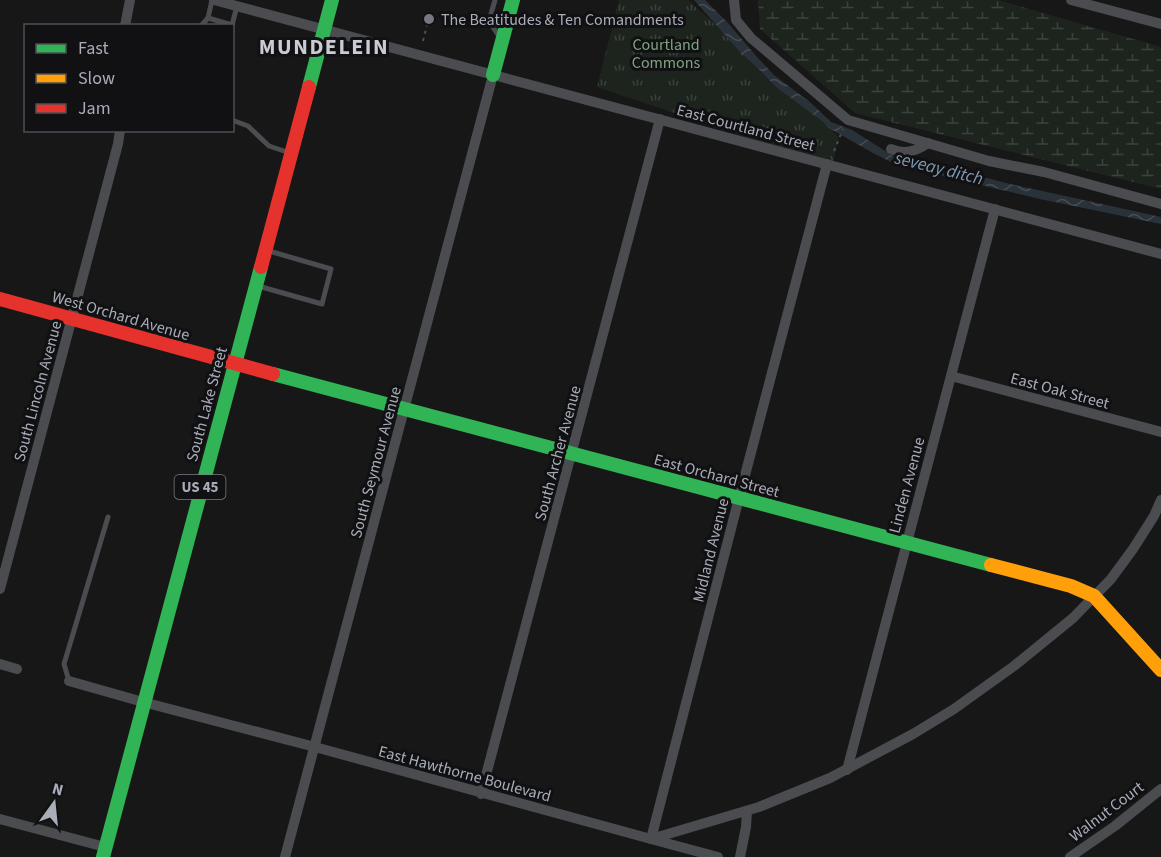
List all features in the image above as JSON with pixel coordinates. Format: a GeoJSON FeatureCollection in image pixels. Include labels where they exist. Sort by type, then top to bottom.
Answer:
{"type":"FeatureCollection","features":[{"type":"Feature","properties":{"kind":"street"},"geometry":{"type":"LineString","coordinates":[[125,24],[130,0]]}},
{"type":"Feature","properties":{"kind":"street","name":"East Courtland Street"},"geometry":{"type":"LineString","coordinates":[[213,0],[243,5],[324,30],[1161,254]]}},
{"type":"Feature","properties":{"kind":"street"},"geometry":{"type":"LineString","coordinates":[[493,75],[513,0]]}},
{"type":"Feature","properties":{"kind":"street"},"geometry":{"type":"LineString","coordinates":[[734,0],[736,21],[751,38],[848,120],[989,161],[1044,172],[1161,204]]}},
{"type":"Feature","properties":{"kind":"street"},"geometry":{"type":"LineString","coordinates":[[1071,0],[1161,24]]}},
{"type":"Feature","properties":{"kind":"street","name":"US 45"},"geometry":{"type":"LineString","coordinates":[[324,30],[335,1]]}},
{"type":"Feature","properties":{"kind":"street","name":"South Lake Street"},"geometry":{"type":"LineString","coordinates":[[104,852],[324,30]]}},
{"type":"Feature","properties":{"kind":"street","name":"South Seymour Avenue"},"geometry":{"type":"LineString","coordinates":[[285,857],[493,75]]}},
{"type":"Feature","properties":{"kind":"street","name":"South Archer Avenue"},"geometry":{"type":"LineString","coordinates":[[481,794],[660,119]]}},
{"type":"Feature","properties":{"kind":"street","name":"South Lincoln Avenue"},"geometry":{"type":"LineString","coordinates":[[0,589],[120,132]]}},
{"type":"Feature","properties":{"kind":"street"},"geometry":{"type":"LineString","coordinates":[[891,149],[909,152],[920,149],[928,143]]}},
{"type":"Feature","properties":{"kind":"street","name":"Midland Avenue"},"geometry":{"type":"LineString","coordinates":[[651,839],[828,164]]}},
{"type":"Feature","properties":{"kind":"street","name":"Linden Avenue"},"geometry":{"type":"LineString","coordinates":[[847,770],[995,209]]}},
{"type":"Feature","properties":{"kind":"street","name":"West Orchard Avenue"},"geometry":{"type":"LineString","coordinates":[[0,299],[234,364]]}},
{"type":"Feature","properties":{"kind":"street","name":"East Orchard Street"},"geometry":{"type":"LineString","coordinates":[[234,364],[1071,586],[1094,596],[1161,670]]}},
{"type":"Feature","properties":{"kind":"street","name":"East Oak Street"},"geometry":{"type":"LineString","coordinates":[[951,376],[1161,432]]}},
{"type":"Feature","properties":{"kind":"street","name":"East Hawthorne Boulevard"},"geometry":{"type":"LineString","coordinates":[[69,681],[651,839],[759,807],[847,770],[954,709],[1040,646],[1073,618],[1111,579],[1154,516],[1161,500]]}},
{"type":"Feature","properties":{"kind":"street"},"geometry":{"type":"LineString","coordinates":[[0,664],[17,669]]}},
{"type":"Feature","properties":{"kind":"street","name":"Walnut Court"},"geometry":{"type":"LineString","coordinates":[[1070,857],[1115,826],[1161,789]]}},
{"type":"Feature","properties":{"kind":"street"},"geometry":{"type":"LineString","coordinates":[[740,857],[747,811]]}},
{"type":"Feature","properties":{"kind":"street"},"geometry":{"type":"LineString","coordinates":[[0,819],[104,852]]}},
{"type":"Feature","properties":{"kind":"street"},"geometry":{"type":"LineString","coordinates":[[651,839],[718,857]]}},
{"type":"Feature","properties":{"kind":"lane"},"geometry":{"type":"LineString","coordinates":[[202,24],[213,0]]}},
{"type":"Feature","properties":{"kind":"lane"},"geometry":{"type":"LineString","coordinates":[[495,0],[489,21],[502,42]]}},
{"type":"Feature","properties":{"kind":"lane"},"geometry":{"type":"LineString","coordinates":[[233,24],[243,5]]}},
{"type":"Feature","properties":{"kind":"lane"},"geometry":{"type":"LineString","coordinates":[[207,18],[226,24]]}},
{"type":"Feature","properties":{"kind":"lane"},"geometry":{"type":"LineString","coordinates":[[234,121],[248,126],[269,146],[291,153]]}},
{"type":"Feature","properties":{"kind":"lane"},"geometry":{"type":"LineString","coordinates":[[255,285],[321,304],[331,269],[264,250]]}},
{"type":"Feature","properties":{"kind":"lane"},"geometry":{"type":"LineString","coordinates":[[69,681],[64,664],[108,517]]}},
{"type":"Feature","properties":{"kind":"path"},"geometry":{"type":"LineString","coordinates":[[423,41],[428,21]]}},
{"type":"Feature","properties":{"kind":"path"},"geometry":{"type":"LineString","coordinates":[[834,152],[848,120]]}},
{"type":"Feature","properties":{"kind":"green space","name":"Courtland Commons"},"geometry":{"type":"Polygon","coordinates":[[[619,0],[688,0],[839,137],[832,166],[597,87],[619,0]]]}},
{"type":"Feature","properties":{"kind":"green space"},"geometry":{"type":"Polygon","coordinates":[[[758,0],[998,0],[1161,47],[1161,189],[855,113],[760,29],[758,0]]]}},
{"type":"Feature","properties":{"kind":"water","name":"seveay ditch"},"geometry":{"type":"Polygon","coordinates":[[[694,0],[705,0],[774,75],[811,103],[831,122],[852,130],[901,160],[945,167],[1006,183],[1161,217],[1161,224],[1040,199],[891,162],[829,128],[776,87],[741,53],[694,0]]]}},
{"type":"Feature","properties":{"kind":"traffic: fast"},"geometry":{"type":"LineString","coordinates":[[309,87],[332,0]]}},
{"type":"Feature","properties":{"kind":"traffic: fast"},"geometry":{"type":"LineString","coordinates":[[493,75],[513,0]]}},
{"type":"Feature","properties":{"kind":"traffic: fast"},"geometry":{"type":"LineString","coordinates":[[103,857],[261,267]]}},
{"type":"Feature","properties":{"kind":"traffic: fast"},"geometry":{"type":"LineString","coordinates":[[273,374],[991,565]]}},
{"type":"Feature","properties":{"kind":"traffic: slow"},"geometry":{"type":"LineString","coordinates":[[991,565],[1071,586],[1094,596],[1161,670]]}},
{"type":"Feature","properties":{"kind":"traffic: jam"},"geometry":{"type":"LineString","coordinates":[[261,267],[309,87]]}},
{"type":"Feature","properties":{"kind":"traffic: jam"},"geometry":{"type":"LineString","coordinates":[[0,299],[273,374]]}},
{"type":"Feature","properties":{"kind":"place","name":"The Beatitudes & Ten Comandments"},"geometry":{"type":"Point","coordinates":[429,19]}},
{"type":"Feature","properties":{"kind":"district","name":"MUNDELEIN"},"geometry":{"type":"Point","coordinates":[324,46]}}]}
